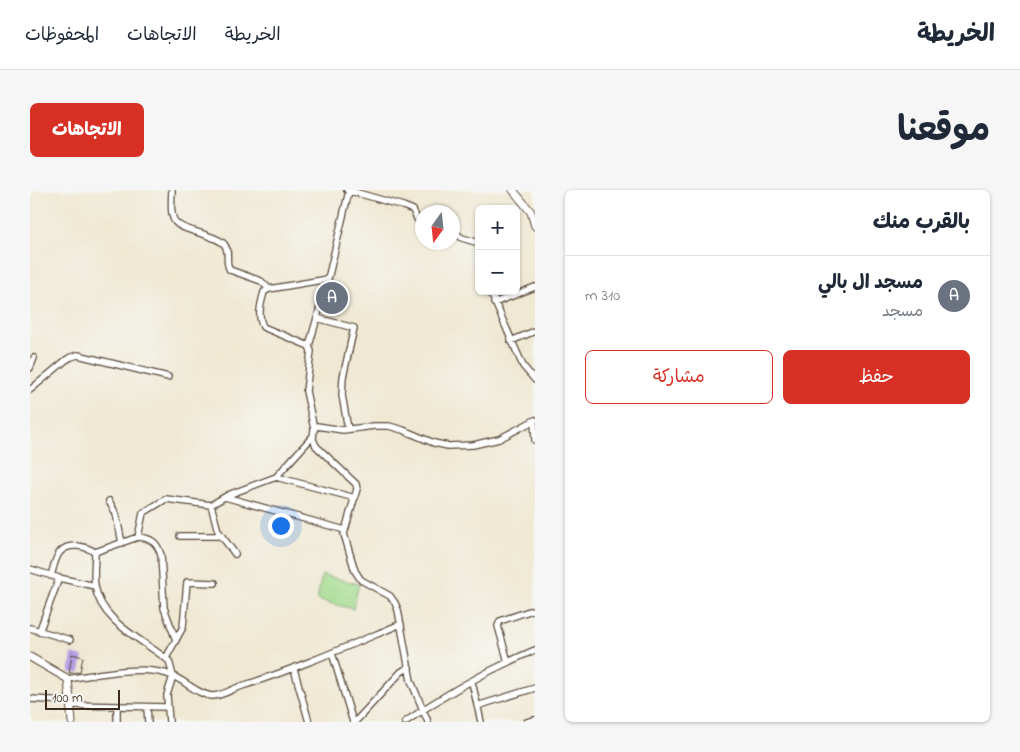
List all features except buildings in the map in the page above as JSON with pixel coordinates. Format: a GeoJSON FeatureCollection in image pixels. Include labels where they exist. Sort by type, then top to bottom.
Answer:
{"type":"FeatureCollection","features":[{"type":"Feature","properties":{"kind":"main road"},"geometry":{"type":"LineString","coordinates":[[513,190],[533,214],[535,226]]}},
{"type":"Feature","properties":{"kind":"main road"},"geometry":{"type":"LineString","coordinates":[[30,658],[68,679],[72,722]]}},
{"type":"Feature","properties":{"kind":"street"},"geometry":{"type":"LineString","coordinates":[[172,190],[171,212],[173,220],[177,224],[220,241],[227,250],[227,266],[230,270],[261,281],[268,289]]}},
{"type":"Feature","properties":{"kind":"street"},"geometry":{"type":"LineString","coordinates":[[415,214],[413,210],[348,190],[328,279],[309,346],[311,351],[306,391],[316,446],[356,484],[355,498],[344,534],[357,576],[367,584],[390,596],[395,602],[401,624],[411,681],[428,722]]}},
{"type":"Feature","properties":{"kind":"street"},"geometry":{"type":"LineString","coordinates":[[460,236],[475,242]]}},
{"type":"Feature","properties":{"kind":"street"},"geometry":{"type":"LineString","coordinates":[[309,346],[263,327],[259,321],[264,292],[268,289],[328,279]]}},
{"type":"Feature","properties":{"kind":"street"},"geometry":{"type":"LineString","coordinates":[[494,303],[535,287]]}},
{"type":"Feature","properties":{"kind":"street"},"geometry":{"type":"LineString","coordinates":[[491,295],[523,366],[535,380]]}},
{"type":"Feature","properties":{"kind":"street"},"geometry":{"type":"LineString","coordinates":[[317,318],[354,328],[343,377],[342,395],[348,429]]}},
{"type":"Feature","properties":{"kind":"street"},"geometry":{"type":"LineString","coordinates":[[511,340],[535,331]]}},
{"type":"Feature","properties":{"kind":"street"},"geometry":{"type":"LineString","coordinates":[[31,388],[66,360],[78,356],[168,378]]}},
{"type":"Feature","properties":{"kind":"street"},"geometry":{"type":"LineString","coordinates":[[30,368],[34,358]]}},
{"type":"Feature","properties":{"kind":"street"},"geometry":{"type":"LineString","coordinates":[[314,429],[318,426],[348,429],[389,426],[434,443],[448,446],[472,446],[499,439],[534,421],[535,440]]}},
{"type":"Feature","properties":{"kind":"street"},"geometry":{"type":"LineString","coordinates":[[138,537],[143,513],[166,499],[211,505],[225,497],[276,477],[313,436]]}},
{"type":"Feature","properties":{"kind":"street"},"geometry":{"type":"LineString","coordinates":[[276,477],[355,498]]}},
{"type":"Feature","properties":{"kind":"street"},"geometry":{"type":"LineString","coordinates":[[225,497],[345,530]]}},
{"type":"Feature","properties":{"kind":"street"},"geometry":{"type":"LineString","coordinates":[[109,501],[116,514],[122,543]]}},
{"type":"Feature","properties":{"kind":"street"},"geometry":{"type":"LineString","coordinates":[[211,505],[218,531],[235,554]]}},
{"type":"Feature","properties":{"kind":"street"},"geometry":{"type":"LineString","coordinates":[[180,536],[222,536]]}},
{"type":"Feature","properties":{"kind":"street"},"geometry":{"type":"LineString","coordinates":[[95,552],[138,537],[152,540],[161,554],[164,608],[176,640]]}},
{"type":"Feature","properties":{"kind":"street"},"geometry":{"type":"LineString","coordinates":[[51,576],[60,552],[67,548],[76,546],[87,547],[95,552]]}},
{"type":"Feature","properties":{"kind":"street"},"geometry":{"type":"LineString","coordinates":[[95,552],[95,586],[101,604],[112,618],[169,660],[173,676],[167,695],[169,722]]}},
{"type":"Feature","properties":{"kind":"street"},"geometry":{"type":"LineString","coordinates":[[30,569],[95,586]]}},
{"type":"Feature","properties":{"kind":"street"},"geometry":{"type":"LineString","coordinates":[[40,632],[59,578]]}},
{"type":"Feature","properties":{"kind":"street"},"geometry":{"type":"LineString","coordinates":[[166,658],[183,627],[187,582],[215,583]]}},
{"type":"Feature","properties":{"kind":"street"},"geometry":{"type":"LineString","coordinates":[[508,662],[498,626],[500,621],[535,609]]}},
{"type":"Feature","properties":{"kind":"street"},"geometry":{"type":"LineString","coordinates":[[68,679],[111,671],[156,672],[173,676],[211,696],[225,694],[239,686],[294,669],[401,624]]}},
{"type":"Feature","properties":{"kind":"street"},"geometry":{"type":"LineString","coordinates":[[30,628],[70,640]]}},
{"type":"Feature","properties":{"kind":"street"},"geometry":{"type":"LineString","coordinates":[[404,722],[508,662],[535,650]]}},
{"type":"Feature","properties":{"kind":"street"},"geometry":{"type":"LineString","coordinates":[[332,653],[354,722],[408,667]]}},
{"type":"Feature","properties":{"kind":"street"},"geometry":{"type":"LineString","coordinates":[[294,669],[309,722]]}},
{"type":"Feature","properties":{"kind":"street"},"geometry":{"type":"LineString","coordinates":[[472,682],[481,722]]}},
{"type":"Feature","properties":{"kind":"street"},"geometry":{"type":"LineString","coordinates":[[477,706],[535,688]]}},
{"type":"Feature","properties":{"kind":"street"},"geometry":{"type":"LineString","coordinates":[[30,700],[167,708]]}},
{"type":"Feature","properties":{"kind":"street"},"geometry":{"type":"LineString","coordinates":[[117,706],[117,722]]}},
{"type":"Feature","properties":{"kind":"street"},"geometry":{"type":"LineString","coordinates":[[147,707],[148,722]]}},
{"type":"Feature","properties":{"kind":"green space"},"geometry":{"type":"Polygon","coordinates":[[[322,575],[359,584],[353,609],[317,600],[322,575]]]}},
{"type":"Feature","properties":{"kind":"place","name":"مسجد ال بالي"},"geometry":{"type":"Point","coordinates":[332,298]}}]}
